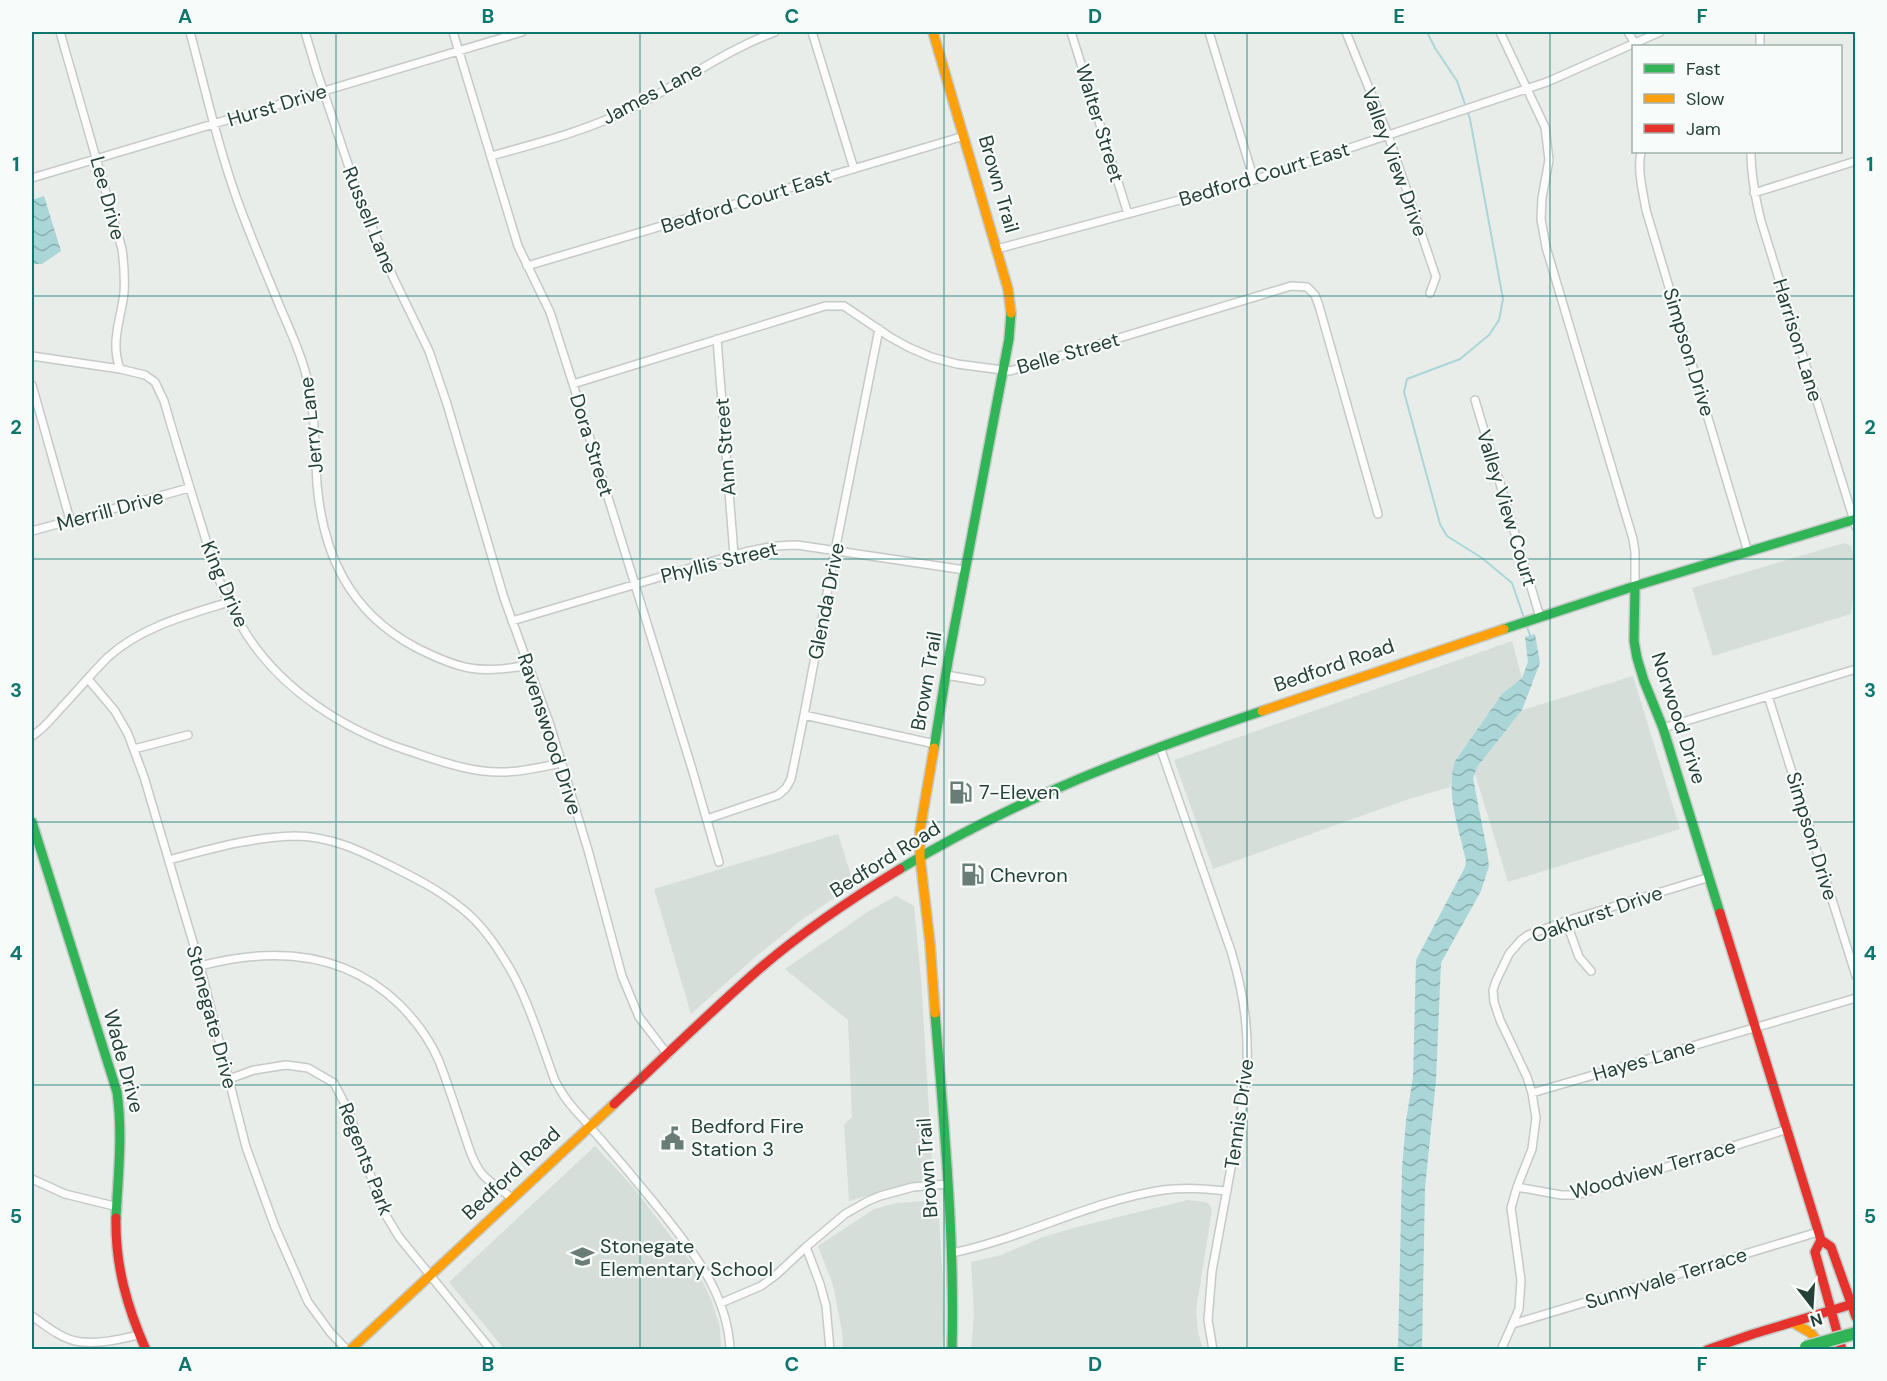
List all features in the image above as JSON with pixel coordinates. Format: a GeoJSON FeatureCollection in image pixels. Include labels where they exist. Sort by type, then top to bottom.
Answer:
{"type":"FeatureCollection","features":[{"type":"Feature","properties":{"kind":"main road","name":"Brown Trail"},"geometry":{"type":"LineString","coordinates":[[933,32],[997,249],[1008,289],[1011,315],[920,830],[920,857],[930,943],[948,1184],[953,1316],[952,1350]]}},
{"type":"Feature","properties":{"kind":"main road","name":"Bedford Road"},"geometry":{"type":"LineString","coordinates":[[349,1350],[759,969],[863,893],[920,857],[1007,810],[1160,747],[1635,586],[1855,522]]}},
{"type":"Feature","properties":{"kind":"main road","name":"Norwood Drive"},"geometry":{"type":"LineString","coordinates":[[1635,586],[1634,641],[1637,658],[1663,728],[1820,1236],[1831,1247],[1854,1304],[1856,1317]]}},
{"type":"Feature","properties":{"kind":"main road","name":"Wade Drive"},"geometry":{"type":"LineString","coordinates":[[32,826],[117,1092],[123,1141],[116,1236],[119,1269],[123,1288],[146,1350]]}},
{"type":"Feature","properties":{"kind":"main road","name":"Norwood Drive"},"geometry":{"type":"LineString","coordinates":[[1820,1236],[1815,1252],[1842,1350]]}},
{"type":"Feature","properties":{"kind":"main road"},"geometry":{"type":"LineString","coordinates":[[1707,1350],[1854,1304]]}},
{"type":"Feature","properties":{"kind":"main road"},"geometry":{"type":"LineString","coordinates":[[1792,1322],[1811,1332],[1819,1339],[1824,1350]]}},
{"type":"Feature","properties":{"kind":"main road"},"geometry":{"type":"LineString","coordinates":[[1806,1347],[1856,1333]]}},
{"type":"Feature","properties":{"kind":"street","name":"Lee Drive"},"geometry":{"type":"LineString","coordinates":[[60,32],[98,158],[122,249],[125,266],[124,293],[115,351],[120,369]]}},
{"type":"Feature","properties":{"kind":"street","name":"Jerry Lane"},"geometry":{"type":"LineString","coordinates":[[190,32],[214,123],[241,209],[306,375],[322,518],[342,579],[379,623],[402,640],[442,661],[476,670],[506,670],[528,665]]}},
{"type":"Feature","properties":{"kind":"street","name":"Russell Lane"},"geometry":{"type":"LineString","coordinates":[[305,32],[370,225],[429,351],[447,404]]}},
{"type":"Feature","properties":{"kind":"street","name":"Dora Street"},"geometry":{"type":"LineString","coordinates":[[453,32],[518,246],[549,312],[573,384],[719,862]]}},
{"type":"Feature","properties":{"kind":"street","name":"Hurst Drive"},"geometry":{"type":"LineString","coordinates":[[32,178],[522,32]]}},
{"type":"Feature","properties":{"kind":"street","name":"James Lane"},"geometry":{"type":"LineString","coordinates":[[491,156],[557,137],[621,113],[659,94],[713,61],[760,37],[775,32]]}},
{"type":"Feature","properties":{"kind":"street"},"geometry":{"type":"LineString","coordinates":[[812,32],[854,169]]}},
{"type":"Feature","properties":{"kind":"street","name":"Walter Street"},"geometry":{"type":"LineString","coordinates":[[1071,32],[1128,214]]}},
{"type":"Feature","properties":{"kind":"street"},"geometry":{"type":"LineString","coordinates":[[1209,32],[1254,180]]}},
{"type":"Feature","properties":{"kind":"street","name":"Valley View Drive"},"geometry":{"type":"LineString","coordinates":[[1346,32],[1388,135],[1436,277],[1430,293]]}},
{"type":"Feature","properties":{"kind":"street","name":"Norwood Drive"},"geometry":{"type":"LineString","coordinates":[[1500,32],[1545,127],[1549,160],[1542,198],[1541,219],[1546,247],[1633,539],[1635,586]]}},
{"type":"Feature","properties":{"kind":"street"},"geometry":{"type":"LineString","coordinates":[[1628,32],[1636,45]]}},
{"type":"Feature","properties":{"kind":"street","name":"Bedford Court East"},"geometry":{"type":"LineString","coordinates":[[1636,45],[1660,32]]}},
{"type":"Feature","properties":{"kind":"street","name":"Bedford Court East"},"geometry":{"type":"LineString","coordinates":[[997,249],[1254,180],[1528,88],[1632,47]]}},
{"type":"Feature","properties":{"kind":"street","name":"Bedford Court East"},"geometry":{"type":"LineString","coordinates":[[527,266],[964,136]]}},
{"type":"Feature","properties":{"kind":"street","name":"Simpson Drive"},"geometry":{"type":"LineString","coordinates":[[1641,153],[1639,158],[1642,187],[1647,210],[1748,552]]}},
{"type":"Feature","properties":{"kind":"street","name":"Harrison Lane"},"geometry":{"type":"LineString","coordinates":[[1751,153],[1754,193],[1855,522]]}},
{"type":"Feature","properties":{"kind":"street"},"geometry":{"type":"LineString","coordinates":[[1754,193],[1856,161]]}},
{"type":"Feature","properties":{"kind":"street","name":"Belle Street"},"geometry":{"type":"LineString","coordinates":[[573,384],[825,306],[844,306],[908,347],[931,357],[957,364],[1002,371],[1016,370],[1291,286],[1307,287],[1315,295],[1378,514]]}},
{"type":"Feature","properties":{"kind":"street","name":"Glenda Drive"},"geometry":{"type":"LineString","coordinates":[[707,819],[770,799],[786,788],[790,779],[879,329]]}},
{"type":"Feature","properties":{"kind":"street","name":"Ann Street"},"geometry":{"type":"LineString","coordinates":[[717,339],[734,555]]}},
{"type":"Feature","properties":{"kind":"street","name":"King Drive"},"geometry":{"type":"LineString","coordinates":[[32,356],[120,369],[145,375],[155,382],[164,401],[189,488],[228,602],[247,636],[272,667],[303,695],[369,736],[443,763],[483,771],[502,772],[521,771],[561,763]]}},
{"type":"Feature","properties":{"kind":"street"},"geometry":{"type":"LineString","coordinates":[[32,385],[70,520]]}},
{"type":"Feature","properties":{"kind":"street","name":"Valley View Court"},"geometry":{"type":"LineString","coordinates":[[1475,400],[1530,620]]}},
{"type":"Feature","properties":{"kind":"street","name":"Ravenswood Drive"},"geometry":{"type":"LineString","coordinates":[[447,404],[512,621],[588,850],[622,976],[639,1017],[668,1055]]}},
{"type":"Feature","properties":{"kind":"street","name":"Merrill Drive"},"geometry":{"type":"LineString","coordinates":[[32,531],[189,488]]}},
{"type":"Feature","properties":{"kind":"street","name":"Phyllis Street"},"geometry":{"type":"LineString","coordinates":[[512,621],[754,549],[783,545],[797,545],[965,570]]}},
{"type":"Feature","properties":{"kind":"street"},"geometry":{"type":"LineString","coordinates":[[32,736],[45,726],[109,657],[125,644],[146,631],[228,602]]}},
{"type":"Feature","properties":{"kind":"street"},"geometry":{"type":"LineString","coordinates":[[1663,728],[1856,669]]}},
{"type":"Feature","properties":{"kind":"street"},"geometry":{"type":"LineString","coordinates":[[946,675],[981,681]]}},
{"type":"Feature","properties":{"kind":"street","name":"Stonegate Drive"},"geometry":{"type":"LineString","coordinates":[[88,679],[115,711],[134,748],[200,966],[246,1147],[260,1188],[300,1285],[316,1314],[349,1350]]}},
{"type":"Feature","properties":{"kind":"street","name":"Simpson Drive"},"geometry":{"type":"LineString","coordinates":[[1768,696],[1856,976]]}},
{"type":"Feature","properties":{"kind":"street"},"geometry":{"type":"LineString","coordinates":[[804,715],[935,744]]}},
{"type":"Feature","properties":{"kind":"street"},"geometry":{"type":"LineString","coordinates":[[134,748],[188,735]]}},
{"type":"Feature","properties":{"kind":"street","name":"Tennis Drive"},"geometry":{"type":"LineString","coordinates":[[1160,747],[1231,951],[1245,1005],[1248,1035],[1246,1086],[1212,1271],[1208,1320],[1213,1350]]}},
{"type":"Feature","properties":{"kind":"street"},"geometry":{"type":"LineString","coordinates":[[169,860],[230,843],[293,836],[312,837],[351,846],[425,883],[458,905],[483,929],[504,958],[521,991],[555,1081],[573,1109],[682,1238],[713,1285],[721,1303],[730,1350]]}},
{"type":"Feature","properties":{"kind":"street","name":"Oakhurst Drive"},"geometry":{"type":"LineString","coordinates":[[1501,1350],[1519,1309],[1521,1280],[1511,1208],[1535,1135],[1536,1118],[1527,1077],[1494,1002],[1493,990],[1505,961],[1521,940],[1528,935],[1566,921],[1710,877]]}},
{"type":"Feature","properties":{"kind":"street"},"geometry":{"type":"LineString","coordinates":[[1566,921],[1579,957],[1583,964],[1592,971]]}},
{"type":"Feature","properties":{"kind":"street"},"geometry":{"type":"LineString","coordinates":[[200,966],[223,960],[287,955],[331,962],[376,985],[413,1019],[432,1047],[477,1165],[483,1175],[512,1198]]}},
{"type":"Feature","properties":{"kind":"street","name":"Hayes Lane"},"geometry":{"type":"LineString","coordinates":[[1532,1093],[1856,998]]}},
{"type":"Feature","properties":{"kind":"street","name":"Regents Park"},"geometry":{"type":"LineString","coordinates":[[229,1078],[254,1070],[286,1065],[308,1068],[334,1083],[349,1112],[382,1209],[399,1237],[491,1350]]}},
{"type":"Feature","properties":{"kind":"street","name":"Woodview Terrace"},"geometry":{"type":"LineString","coordinates":[[1517,1186],[1561,1196],[1577,1195],[1788,1129]]}},
{"type":"Feature","properties":{"kind":"street"},"geometry":{"type":"LineString","coordinates":[[32,1179],[65,1194],[118,1207]]}},
{"type":"Feature","properties":{"kind":"street"},"geometry":{"type":"LineString","coordinates":[[721,1303],[761,1286],[844,1214],[888,1194],[914,1187],[948,1184]]}},
{"type":"Feature","properties":{"kind":"street"},"geometry":{"type":"LineString","coordinates":[[951,1253],[986,1244],[1078,1212],[1137,1195],[1192,1188],[1227,1191]]}},
{"type":"Feature","properties":{"kind":"street","name":"Sunnyvale Terrace"},"geometry":{"type":"LineString","coordinates":[[1513,1324],[1820,1236]]}},
{"type":"Feature","properties":{"kind":"street"},"geometry":{"type":"LineString","coordinates":[[806,1247],[826,1306],[830,1350]]}},
{"type":"Feature","properties":{"kind":"street"},"geometry":{"type":"LineString","coordinates":[[32,1316],[63,1336],[82,1342],[104,1342],[140,1335]]}},
{"type":"Feature","properties":{"kind":"shaded area"},"geometry":{"type":"Polygon","coordinates":[[[1844,543],[1851,546],[1855,560],[1851,614],[1713,656],[1692,588],[1844,543]]]}},
{"type":"Feature","properties":{"kind":"shaded area"},"geometry":{"type":"Polygon","coordinates":[[[1512,641],[1522,678],[1502,694],[1455,761],[1450,787],[1406,800],[1213,869],[1174,760],[1512,641]]]}},
{"type":"Feature","properties":{"kind":"shaded area"},"geometry":{"type":"Polygon","coordinates":[[[1633,676],[1680,829],[1508,882],[1475,774],[1478,766],[1522,710],[1633,676]]]}},
{"type":"Feature","properties":{"kind":"shaded area"},"geometry":{"type":"Polygon","coordinates":[[[838,834],[854,885],[800,921],[691,1014],[654,889],[838,834]]]}},
{"type":"Feature","properties":{"kind":"shaded area"},"geometry":{"type":"Polygon","coordinates":[[[896,896],[914,906],[921,979],[933,1177],[849,1201],[844,1124],[852,1117],[848,1020],[785,969],[869,911],[896,896]]]}},
{"type":"Feature","properties":{"kind":"shaded area","name":"Stonegate Elementary School"},"geometry":{"type":"Polygon","coordinates":[[[595,1146],[633,1187],[697,1270],[711,1299],[720,1327],[721,1349],[504,1349],[449,1282],[595,1146]]]}},
{"type":"Feature","properties":{"kind":"shaded area"},"geometry":{"type":"Polygon","coordinates":[[[1188,1200],[1205,1202],[1212,1210],[1196,1310],[1198,1332],[1203,1349],[971,1349],[974,1313],[971,1262],[1001,1255],[1043,1237],[1077,1227],[1188,1200]]]}},
{"type":"Feature","properties":{"kind":"shaded area"},"geometry":{"type":"Polygon","coordinates":[[[938,1202],[943,1283],[942,1349],[843,1349],[833,1285],[818,1246],[874,1209],[897,1203],[938,1202]]]}},
{"type":"Feature","properties":{"kind":"water"},"geometry":{"type":"Polygon","coordinates":[[[44,196],[61,251],[42,264],[32,264],[32,200],[44,196]]]}},
{"type":"Feature","properties":{"kind":"water"},"geometry":{"type":"Polygon","coordinates":[[[1535,634],[1540,663],[1522,710],[1478,766],[1473,778],[1489,866],[1481,891],[1441,963],[1436,1080],[1425,1188],[1422,1349],[1398,1349],[1402,1168],[1413,1077],[1416,960],[1465,867],[1466,861],[1452,798],[1452,773],[1455,761],[1502,694],[1522,678],[1528,662],[1525,637],[1535,634]]]}},
{"type":"Feature","properties":{"kind":"waterway"},"geometry":{"type":"LineString","coordinates":[[1427,32],[1457,81],[1470,119],[1503,299],[1499,320],[1489,335],[1460,359],[1407,379],[1404,392],[1440,524],[1447,536],[1482,558],[1512,583],[1524,618]]}},
{"type":"Feature","properties":{"kind":"waterway"},"geometry":{"type":"LineString","coordinates":[[1526,624],[1531,638]]}},
{"type":"Feature","properties":{"kind":"traffic: fast"},"geometry":{"type":"LineString","coordinates":[[934,748],[948,661],[1009,339],[1011,313]]}},
{"type":"Feature","properties":{"kind":"traffic: fast"},"geometry":{"type":"LineString","coordinates":[[1504,629],[1635,586],[1856,519]]}},
{"type":"Feature","properties":{"kind":"traffic: fast"},"geometry":{"type":"LineString","coordinates":[[1635,586],[1634,641],[1637,658],[1663,728],[1720,913]]}},
{"type":"Feature","properties":{"kind":"traffic: fast"},"geometry":{"type":"LineString","coordinates":[[900,869],[987,821],[1077,780],[1262,711]]}},
{"type":"Feature","properties":{"kind":"traffic: fast"},"geometry":{"type":"LineString","coordinates":[[32,822],[117,1092],[120,1139],[116,1218]]}},
{"type":"Feature","properties":{"kind":"traffic: fast"},"geometry":{"type":"LineString","coordinates":[[935,1013],[950,1224],[952,1350]]}},
{"type":"Feature","properties":{"kind":"traffic: fast"},"geometry":{"type":"LineString","coordinates":[[1806,1347],[1856,1333]]}},
{"type":"Feature","properties":{"kind":"traffic: slow"},"geometry":{"type":"LineString","coordinates":[[933,32],[1008,289],[1011,313]]}},
{"type":"Feature","properties":{"kind":"traffic: slow"},"geometry":{"type":"LineString","coordinates":[[1262,711],[1504,629]]}},
{"type":"Feature","properties":{"kind":"traffic: slow"},"geometry":{"type":"LineString","coordinates":[[934,748],[920,830],[920,857],[935,1013]]}},
{"type":"Feature","properties":{"kind":"traffic: slow"},"geometry":{"type":"LineString","coordinates":[[350,1350],[614,1104]]}},
{"type":"Feature","properties":{"kind":"traffic: slow"},"geometry":{"type":"LineString","coordinates":[[1792,1322],[1811,1333],[1824,1350]]}},
{"type":"Feature","properties":{"kind":"traffic: jam"},"geometry":{"type":"LineString","coordinates":[[614,1104],[758,970],[792,942],[827,916],[900,869]]}},
{"type":"Feature","properties":{"kind":"traffic: jam"},"geometry":{"type":"LineString","coordinates":[[1720,913],[1821,1240],[1831,1247],[1856,1317]]}},
{"type":"Feature","properties":{"kind":"traffic: jam"},"geometry":{"type":"LineString","coordinates":[[116,1218],[120,1269],[133,1318],[146,1350]]}},
{"type":"Feature","properties":{"kind":"traffic: jam"},"geometry":{"type":"LineString","coordinates":[[1821,1240],[1815,1252],[1842,1350]]}},
{"type":"Feature","properties":{"kind":"traffic: jam"},"geometry":{"type":"LineString","coordinates":[[1707,1350],[1856,1303]]}},
{"type":"Feature","properties":{"kind":"place","name":"7-Eleven"},"geometry":{"type":"Point","coordinates":[961,792]}},
{"type":"Feature","properties":{"kind":"place","name":"Chevron"},"geometry":{"type":"Point","coordinates":[972,875]}},
{"type":"Feature","properties":{"kind":"place","name":"Bedford Fire Station 3"},"geometry":{"type":"Point","coordinates":[673,1138]}},
{"type":"Feature","properties":{"kind":"place","name":"Stonegate Elementary School"},"geometry":{"type":"Point","coordinates":[582,1257]}}]}
